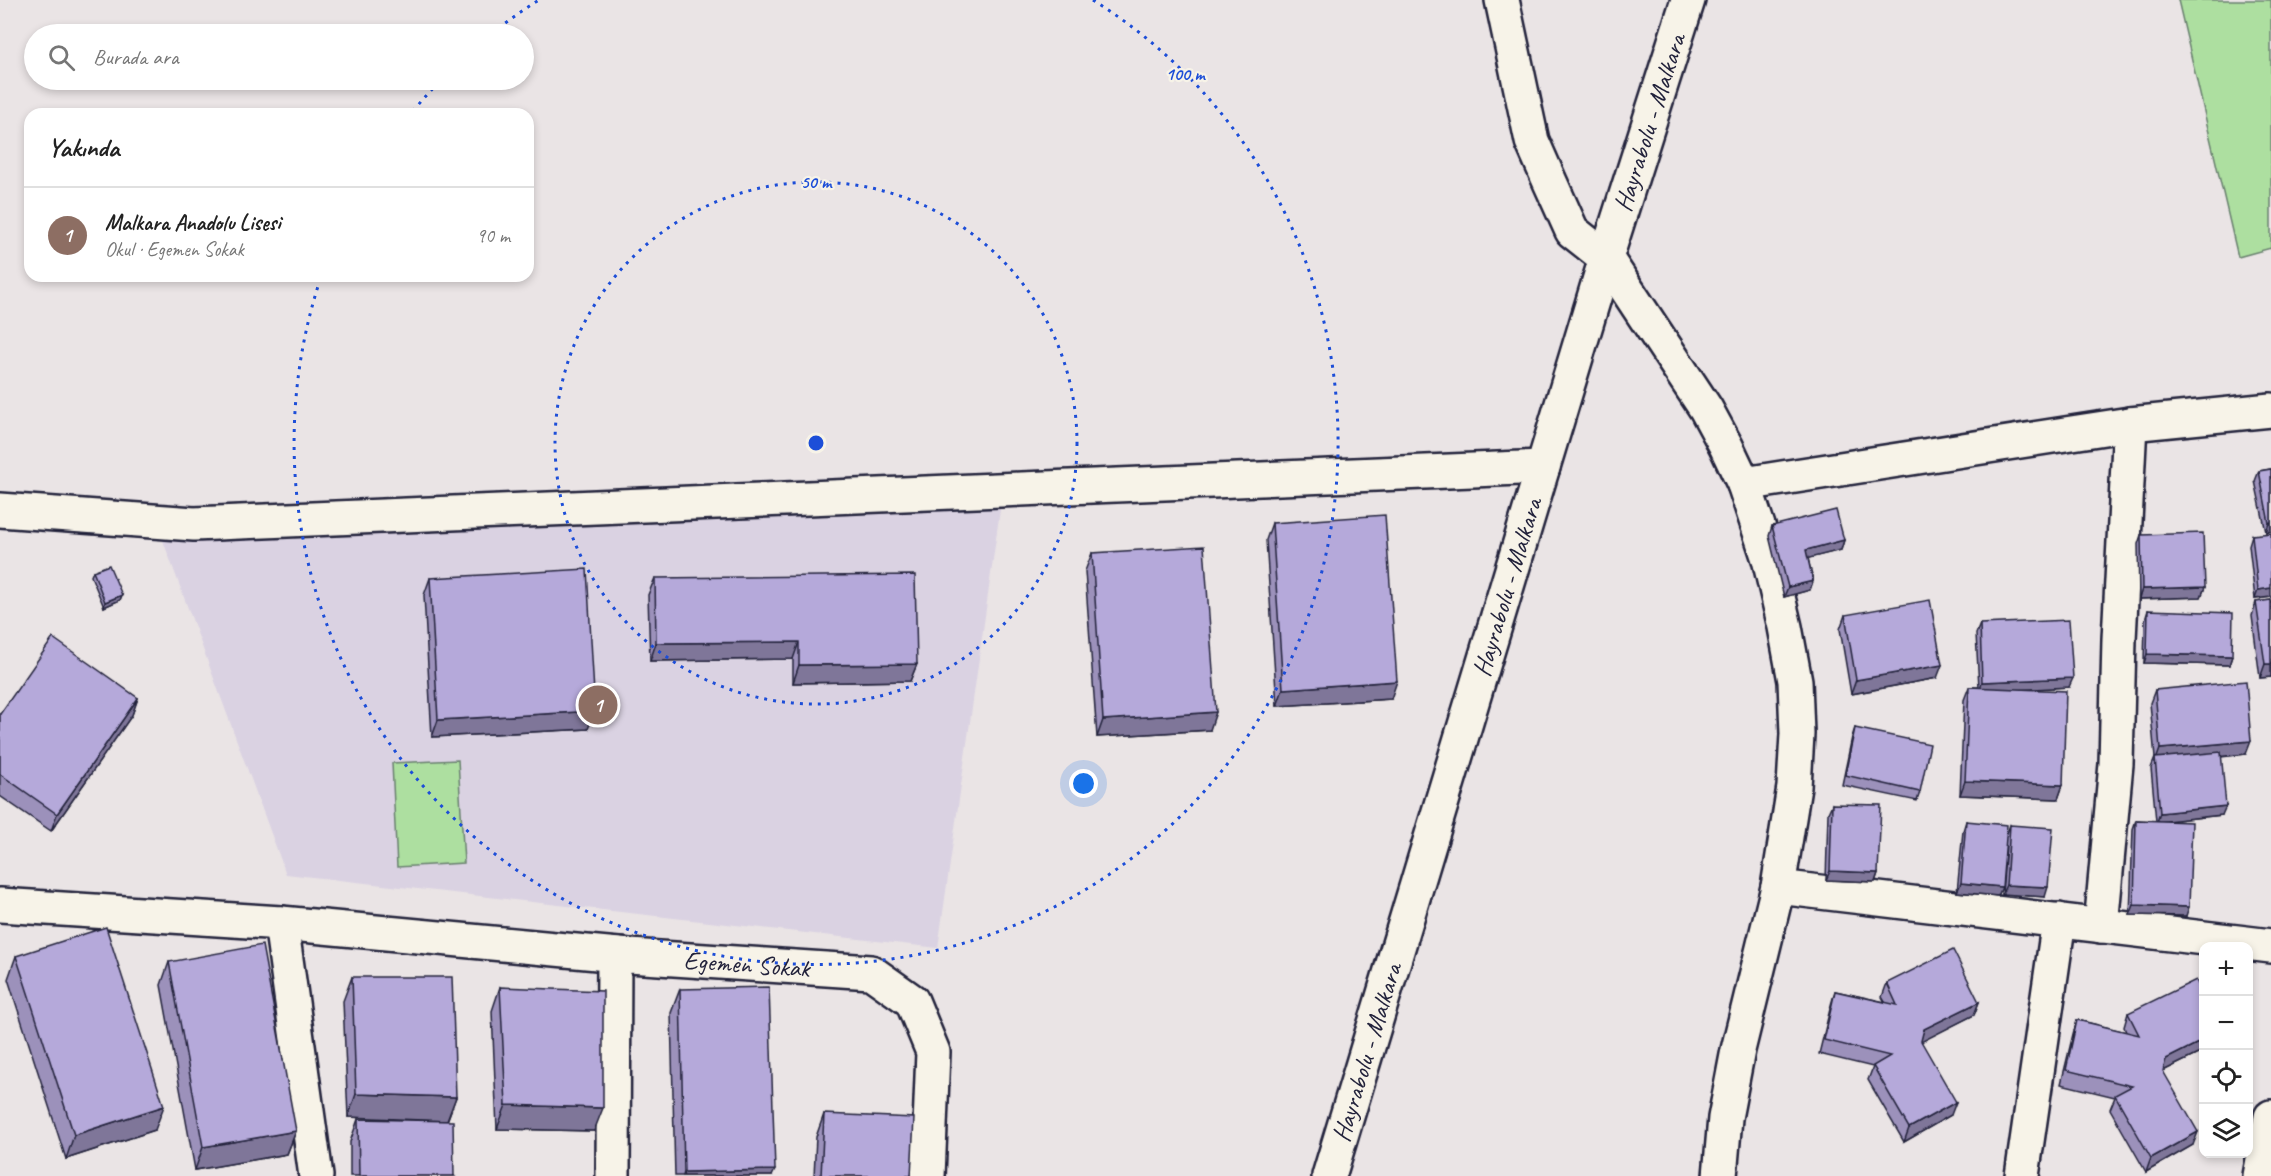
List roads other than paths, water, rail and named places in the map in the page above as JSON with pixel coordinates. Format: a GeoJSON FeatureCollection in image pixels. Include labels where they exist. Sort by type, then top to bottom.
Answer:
{"type":"FeatureCollection","features":[{"type":"Feature","properties":{"kind":"street"},"geometry":{"type":"LineString","coordinates":[[1502,0],[1532,141],[1572,231],[1606,258],[1706,409],[1744,484],[1769,559],[1796,681],[1797,734],[1794,787],[1778,887],[1725,1118],[1720,1176]]}},
{"type":"Feature","properties":{"kind":"street","name":"Hayrabolu - Malkara"},"geometry":{"type":"LineString","coordinates":[[1329,1176],[1606,258],[1688,0]]}},
{"type":"Feature","properties":{"kind":"street"},"geometry":{"type":"LineString","coordinates":[[1744,484],[2130,424],[2271,410]]}},
{"type":"Feature","properties":{"kind":"street"},"geometry":{"type":"LineString","coordinates":[[2101,926],[2116,764],[2119,639],[2130,424]]}},
{"type":"Feature","properties":{"kind":"street"},"geometry":{"type":"LineString","coordinates":[[0,510],[194,524],[1543,467]]}},
{"type":"Feature","properties":{"kind":"street"},"geometry":{"type":"LineString","coordinates":[[1778,887],[2271,946]]}},
{"type":"Feature","properties":{"kind":"street","name":"Egemen Sokak"},"geometry":{"type":"LineString","coordinates":[[0,905],[280,923],[630,956],[871,972],[912,1001],[933,1052],[928,1176]]}},
{"type":"Feature","properties":{"kind":"street"},"geometry":{"type":"LineString","coordinates":[[2022,1176],[2059,920]]}},
{"type":"Feature","properties":{"kind":"street"},"geometry":{"type":"LineString","coordinates":[[280,923],[316,1176]]}},
{"type":"Feature","properties":{"kind":"street"},"geometry":{"type":"LineString","coordinates":[[613,1176],[614,955],[630,956]]}},
{"type":"Feature","properties":{"kind":"street"},"geometry":{"type":"LineString","coordinates":[[2260,1176],[2271,1117]]}},
{"type":"Feature","properties":{"kind":"place","name":"Malkara Anadolu Lisesi"},"geometry":{"type":"Point","coordinates":[598,705]}}]}
